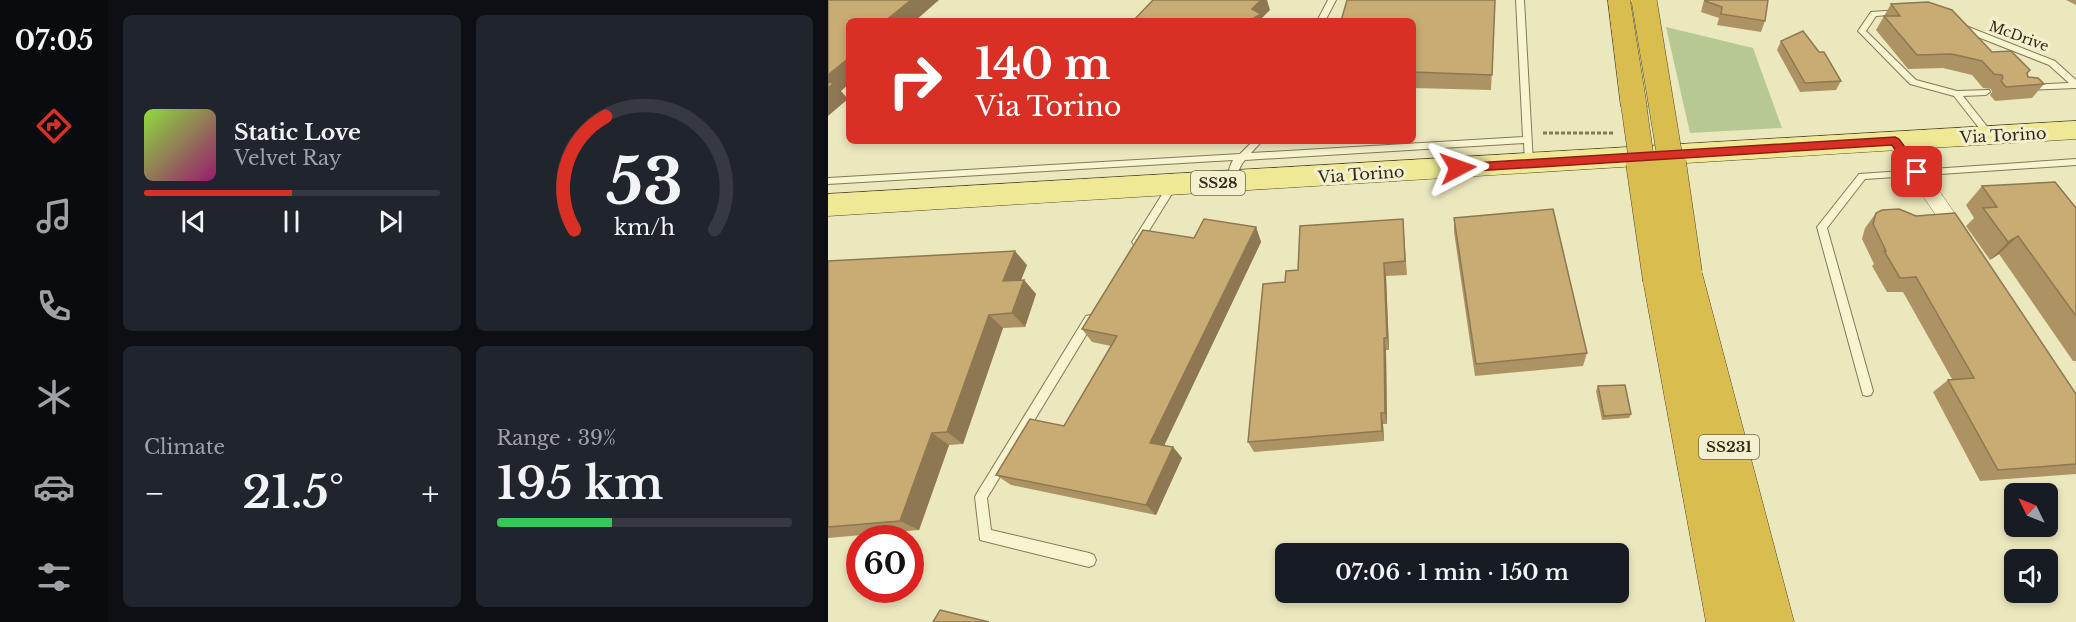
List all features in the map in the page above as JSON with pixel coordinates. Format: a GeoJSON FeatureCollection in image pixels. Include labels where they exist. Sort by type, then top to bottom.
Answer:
{"type":"FeatureCollection","features":[{"type":"Feature","properties":{"kind":"highway","name":"SS231"},"geometry":{"type":"LineString","coordinates":[[1619,0],[1672,276],[1728,622]]}},
{"type":"Feature","properties":{"kind":"highway","name":"SS231"},"geometry":{"type":"LineString","coordinates":[[1644,0],[1662,104],[1672,276],[1772,622]]}},
{"type":"Feature","properties":{"kind":"main road","name":"Via Torino"},"geometry":{"type":"LineString","coordinates":[[828,205],[1173,183],[1229,183],[1529,152],[1895,141],[2076,130]]}},
{"type":"Feature","properties":{"kind":"street"},"geometry":{"type":"LineString","coordinates":[[1895,141],[1970,250]]}},
{"type":"Feature","properties":{"kind":"lane"},"geometry":{"type":"LineString","coordinates":[[1323,18],[1332,0]]}},
{"type":"Feature","properties":{"kind":"lane"},"geometry":{"type":"LineString","coordinates":[[828,181],[1244,156],[1529,152],[1520,0]]}},
{"type":"Feature","properties":{"kind":"lane"},"geometry":{"type":"LineString","coordinates":[[1910,12],[1875,14],[1862,31],[1913,82],[1957,94],[1986,92]]}},
{"type":"Feature","properties":{"kind":"lane","name":"McDrive"},"geometry":{"type":"LineString","coordinates":[[1952,22],[1970,32],[2052,63],[2075,84]]}},
{"type":"Feature","properties":{"kind":"lane"},"geometry":{"type":"LineString","coordinates":[[2022,88],[2075,84]]}},
{"type":"Feature","properties":{"kind":"lane"},"geometry":{"type":"LineString","coordinates":[[1957,94],[1990,136]]}},
{"type":"Feature","properties":{"kind":"lane"},"geometry":{"type":"LineString","coordinates":[[1229,183],[1235,164],[1255,144]]}},
{"type":"Feature","properties":{"kind":"lane"},"geometry":{"type":"LineString","coordinates":[[1867,391],[1822,227],[1862,176],[2076,162]]}},
{"type":"Feature","properties":{"kind":"lane"},"geometry":{"type":"LineString","coordinates":[[1134,248],[1173,183]]}},
{"type":"Feature","properties":{"kind":"lane"},"geometry":{"type":"LineString","coordinates":[[1089,560],[985,535],[981,497],[1097,308]]}},
{"type":"Feature","properties":{"kind":"green space"},"geometry":{"type":"Polygon","coordinates":[[[1666,27],[1753,48],[1782,128],[1690,133],[1666,27]]]}},
{"type":"Feature","properties":{"kind":"building"},"geometry":{"type":"Polygon","coordinates":[[[828,0],[911,0],[889,18],[846,18],[846,60],[828,75],[828,0]]]}},
{"type":"Feature","properties":{"kind":"building"},"geometry":{"type":"Polygon","coordinates":[[[1153,0],[1261,0],[1252,9],[1261,14],[1254,18],[1136,18],[1153,0]]]}},
{"type":"Feature","properties":{"kind":"building"},"geometry":{"type":"Polygon","coordinates":[[[1347,0],[1495,0],[1492,75],[1416,72],[1416,18],[1342,18],[1347,0]]]}},
{"type":"Feature","properties":{"kind":"building"},"geometry":{"type":"Polygon","coordinates":[[[1705,0],[1768,0],[1765,21],[1721,14],[1722,7],[1705,0]]]}},
{"type":"Feature","properties":{"kind":"building"},"geometry":{"type":"Polygon","coordinates":[[[1928,2],[1952,10],[1992,52],[2011,51],[2030,70],[2027,73],[2028,77],[2038,78],[2044,84],[2006,87],[2001,81],[2002,75],[1994,74],[1982,61],[1952,54],[1917,55],[1884,16],[1900,16],[1891,4],[1928,2]]]}},
{"type":"Feature","properties":{"kind":"building"},"geometry":{"type":"Polygon","coordinates":[[[1803,31],[1819,52],[1824,52],[1841,81],[1805,83],[1781,41],[1803,31]]]}},
{"type":"Feature","properties":{"kind":"building"},"geometry":{"type":"Polygon","coordinates":[[[2055,182],[2076,208],[2076,316],[2018,236],[2008,242],[1983,208],[1997,207],[1982,186],[2055,182]]]}},
{"type":"Feature","properties":{"kind":"building"},"geometry":{"type":"Polygon","coordinates":[[[1553,209],[1587,353],[1476,364],[1454,218],[1553,209]]]}},
{"type":"Feature","properties":{"kind":"building"},"geometry":{"type":"Polygon","coordinates":[[[1899,209],[1916,216],[1955,213],[2076,394],[2076,464],[1998,470],[1948,380],[1974,378],[1916,277],[1900,278],[1884,251],[1886,251],[1873,224],[1876,213],[1882,210],[1899,209]]]}},
{"type":"Feature","properties":{"kind":"building"},"geometry":{"type":"Polygon","coordinates":[[[1204,219],[1256,227],[1150,443],[1173,447],[1146,505],[996,475],[1030,419],[1064,426],[1117,336],[1082,329],[1143,230],[1194,238],[1204,219]]]}},
{"type":"Feature","properties":{"kind":"building"},"geometry":{"type":"Polygon","coordinates":[[[1403,219],[1405,261],[1384,263],[1387,338],[1384,338],[1385,413],[1381,413],[1382,431],[1248,442],[1263,284],[1285,282],[1286,271],[1298,270],[1300,226],[1403,219]]]}},
{"type":"Feature","properties":{"kind":"building"},"geometry":{"type":"Polygon","coordinates":[[[1015,251],[1003,281],[1024,280],[1012,313],[989,315],[947,432],[932,433],[900,521],[828,527],[828,261],[1015,251]]]}},
{"type":"Feature","properties":{"kind":"building"},"geometry":{"type":"Polygon","coordinates":[[[1625,385],[1631,414],[1604,416],[1598,386],[1625,385]]]}},
{"type":"Feature","properties":{"kind":"building"},"geometry":{"type":"Polygon","coordinates":[[[940,610],[989,622],[933,622],[940,610]]]}},
{"type":"Feature","properties":{"kind":"route"},"geometry":{"type":"LineString","coordinates":[[1458,168],[1895,141],[1917,172]]}}]}
